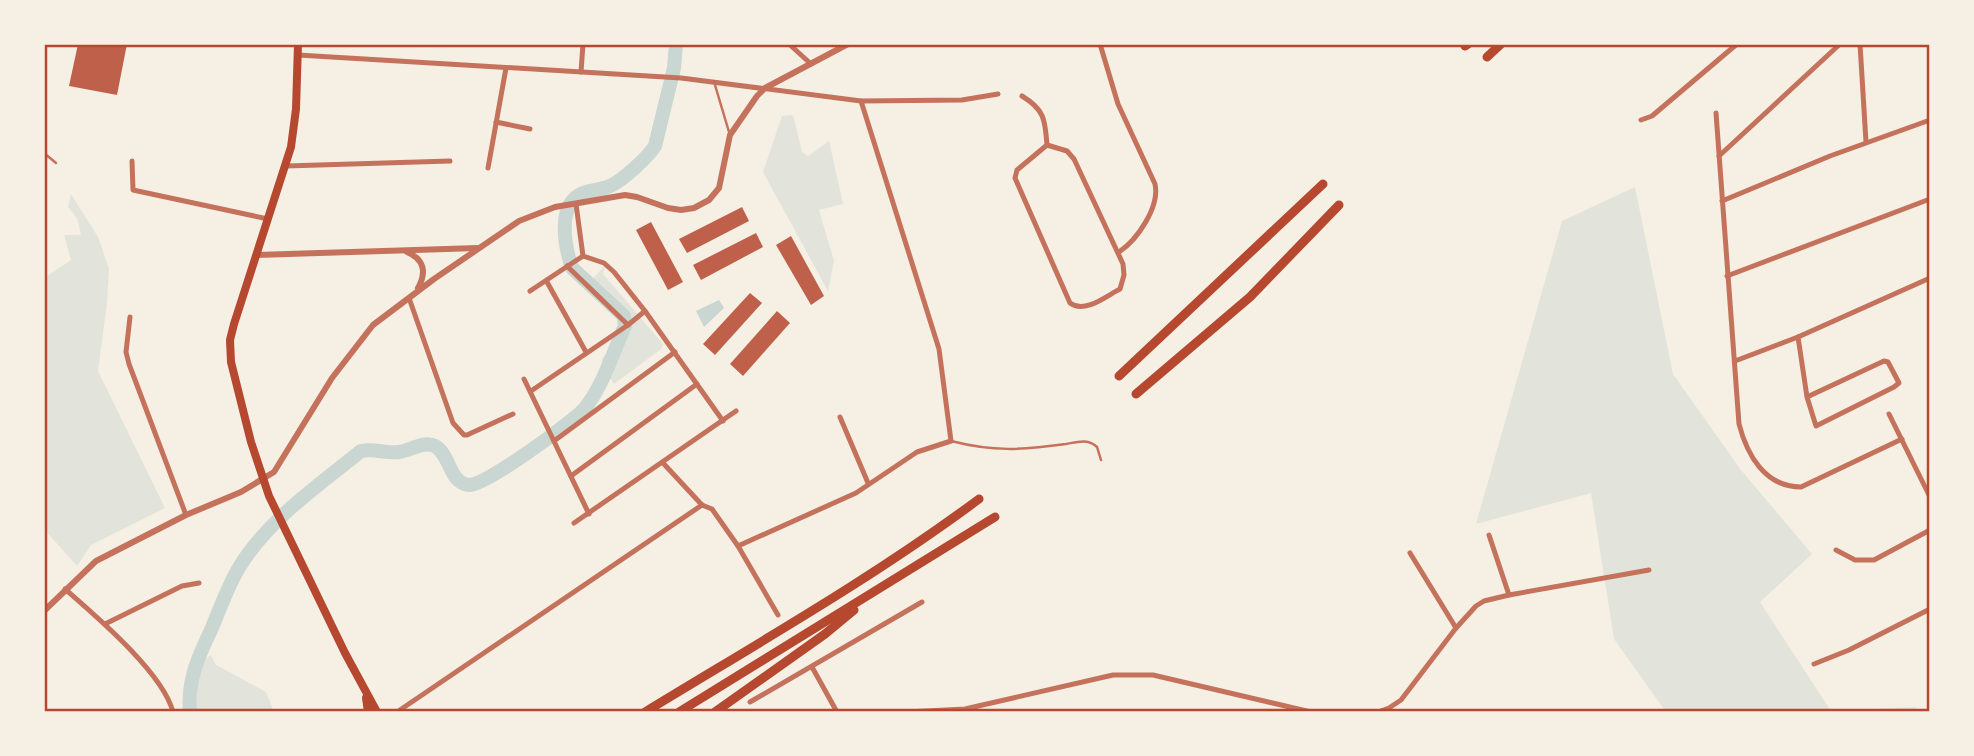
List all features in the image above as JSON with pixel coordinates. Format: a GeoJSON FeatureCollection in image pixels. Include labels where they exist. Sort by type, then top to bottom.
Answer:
{"type":"FeatureCollection","features":[{"type":"Feature","properties":{"kind":"highway"},"geometry":{"type":"LineString","coordinates":[[1487,57],[1501,44]]}},
{"type":"Feature","properties":{"kind":"highway"},"geometry":{"type":"LineString","coordinates":[[1119,376],[1323,184]]}},
{"type":"Feature","properties":{"kind":"highway"},"geometry":{"type":"LineString","coordinates":[[1136,394],[1250,297],[1339,205]]}},
{"type":"Feature","properties":{"kind":"highway"},"geometry":{"type":"LineString","coordinates":[[645,712],[835,598],[932,534],[979,499]]}},
{"type":"Feature","properties":{"kind":"highway"},"geometry":{"type":"LineString","coordinates":[[679,712],[995,517]]}},
{"type":"Feature","properties":{"kind":"highway"},"geometry":{"type":"LineString","coordinates":[[715,712],[825,634],[880,588]]}},
{"type":"Feature","properties":{"kind":"main road"},"geometry":{"type":"LineString","coordinates":[[298,44],[296,109],[291,147],[234,324],[229,351],[263,479],[366,695],[377,712]]}},
{"type":"Feature","properties":{"kind":"main road"},"geometry":{"type":"LineString","coordinates":[[366,695],[368,712]]}},
{"type":"Feature","properties":{"kind":"street"},"geometry":{"type":"LineString","coordinates":[[581,72],[583,44]]}},
{"type":"Feature","properties":{"kind":"street"},"geometry":{"type":"LineString","coordinates":[[789,44],[811,64]]}},
{"type":"Feature","properties":{"kind":"street"},"geometry":{"type":"LineString","coordinates":[[44,611],[96,561],[233,496],[274,471],[332,379],[373,326],[519,221],[555,207],[625,195],[681,210],[694,208],[709,200],[719,188],[730,135],[757,96],[765,88],[848,44]]}},
{"type":"Feature","properties":{"kind":"street"},"geometry":{"type":"LineString","coordinates":[[1100,44],[1118,104],[1155,184],[1157,194],[1136,237],[1119,252]]}},
{"type":"Feature","properties":{"kind":"street"},"geometry":{"type":"LineString","coordinates":[[1641,120],[1652,116],[1737,44]]}},
{"type":"Feature","properties":{"kind":"street"},"geometry":{"type":"LineString","coordinates":[[1719,156],[1840,44]]}},
{"type":"Feature","properties":{"kind":"street"},"geometry":{"type":"LineString","coordinates":[[1860,44],[1866,142]]}},
{"type":"Feature","properties":{"kind":"street"},"geometry":{"type":"LineString","coordinates":[[298,55],[681,78],[861,100],[962,100],[998,94]]}},
{"type":"Feature","properties":{"kind":"street"},"geometry":{"type":"LineString","coordinates":[[488,168],[506,68]]}},
{"type":"Feature","properties":{"kind":"street"},"geometry":{"type":"LineString","coordinates":[[1022,96],[1030,100],[1044,117],[1047,145]]}},
{"type":"Feature","properties":{"kind":"street"},"geometry":{"type":"LineString","coordinates":[[738,546],[856,493],[917,452],[951,441],[939,349],[861,100]]}},
{"type":"Feature","properties":{"kind":"street"},"geometry":{"type":"LineString","coordinates":[[1716,113],[1739,424],[1750,455],[1772,480],[1795,487],[1806,486],[1902,439]]}},
{"type":"Feature","properties":{"kind":"street"},"geometry":{"type":"LineString","coordinates":[[1721,201],[1866,142],[1930,120]]}},
{"type":"Feature","properties":{"kind":"street"},"geometry":{"type":"LineString","coordinates":[[496,122],[530,129]]}},
{"type":"Feature","properties":{"kind":"street"},"geometry":{"type":"LineString","coordinates":[[1047,145],[1068,152],[1074,159],[1119,252],[1124,275],[1120,289],[1084,307],[1070,303],[1014,178],[1017,170],[1047,145]]}},
{"type":"Feature","properties":{"kind":"street"},"geometry":{"type":"LineString","coordinates":[[132,161],[133,190],[268,219]]}},
{"type":"Feature","properties":{"kind":"street"},"geometry":{"type":"LineString","coordinates":[[286,166],[450,161]]}},
{"type":"Feature","properties":{"kind":"street"},"geometry":{"type":"LineString","coordinates":[[1727,276],[1930,199]]}},
{"type":"Feature","properties":{"kind":"street"},"geometry":{"type":"LineString","coordinates":[[575,204],[580,258]]}},
{"type":"Feature","properties":{"kind":"street"},"geometry":{"type":"LineString","coordinates":[[256,255],[478,248]]}},
{"type":"Feature","properties":{"kind":"street"},"geometry":{"type":"LineString","coordinates":[[405,251],[422,263],[423,277],[416,293]]}},
{"type":"Feature","properties":{"kind":"street"},"geometry":{"type":"LineString","coordinates":[[530,291],[580,258],[604,263],[645,311],[723,421]]}},
{"type":"Feature","properties":{"kind":"street"},"geometry":{"type":"LineString","coordinates":[[568,266],[628,325]]}},
{"type":"Feature","properties":{"kind":"street"},"geometry":{"type":"LineString","coordinates":[[1735,361],[1798,337],[1930,278]]}},
{"type":"Feature","properties":{"kind":"street"},"geometry":{"type":"LineString","coordinates":[[547,282],[586,352]]}},
{"type":"Feature","properties":{"kind":"street"},"geometry":{"type":"LineString","coordinates":[[409,298],[444,405],[453,423],[467,435],[513,414]]}},
{"type":"Feature","properties":{"kind":"street"},"geometry":{"type":"LineString","coordinates":[[531,391],[645,311]]}},
{"type":"Feature","properties":{"kind":"street"},"geometry":{"type":"LineString","coordinates":[[130,317],[127,352],[129,364],[186,516]]}},
{"type":"Feature","properties":{"kind":"street"},"geometry":{"type":"LineString","coordinates":[[1798,337],[1807,397],[1813,423],[1819,426],[1899,383],[1888,362],[1884,361],[1807,397]]}},
{"type":"Feature","properties":{"kind":"street"},"geometry":{"type":"LineString","coordinates":[[554,441],[675,352]]}},
{"type":"Feature","properties":{"kind":"street"},"geometry":{"type":"LineString","coordinates":[[524,379],[589,514]]}},
{"type":"Feature","properties":{"kind":"street"},"geometry":{"type":"LineString","coordinates":[[571,476],[696,384]]}},
{"type":"Feature","properties":{"kind":"street"},"geometry":{"type":"LineString","coordinates":[[573,523],[736,411]]}},
{"type":"Feature","properties":{"kind":"street"},"geometry":{"type":"LineString","coordinates":[[1889,414],[1930,497]]}},
{"type":"Feature","properties":{"kind":"street"},"geometry":{"type":"LineString","coordinates":[[840,417],[868,483]]}},
{"type":"Feature","properties":{"kind":"street"},"geometry":{"type":"LineString","coordinates":[[663,463],[702,505],[712,509],[738,546],[778,615]]}},
{"type":"Feature","properties":{"kind":"street"},"geometry":{"type":"LineString","coordinates":[[397,712],[702,505]]}},
{"type":"Feature","properties":{"kind":"street"},"geometry":{"type":"LineString","coordinates":[[1836,551],[1855,559],[1874,561],[1930,530]]}},
{"type":"Feature","properties":{"kind":"street"},"geometry":{"type":"LineString","coordinates":[[1489,535],[1509,595]]}},
{"type":"Feature","properties":{"kind":"street"},"geometry":{"type":"LineString","coordinates":[[1409,553],[1456,628]]}},
{"type":"Feature","properties":{"kind":"street"},"geometry":{"type":"LineString","coordinates":[[1378,712],[1401,700],[1456,628],[1484,601],[1649,570]]}},
{"type":"Feature","properties":{"kind":"street"},"geometry":{"type":"LineString","coordinates":[[105,624],[182,586],[199,583]]}},
{"type":"Feature","properties":{"kind":"street"},"geometry":{"type":"LineString","coordinates":[[65,589],[105,624],[160,684],[169,698],[173,712]]}},
{"type":"Feature","properties":{"kind":"street"},"geometry":{"type":"LineString","coordinates":[[750,702],[922,601]]}},
{"type":"Feature","properties":{"kind":"street"},"geometry":{"type":"LineString","coordinates":[[1814,664],[1849,650],[1930,609]]}},
{"type":"Feature","properties":{"kind":"street"},"geometry":{"type":"LineString","coordinates":[[811,667],[837,712]]}},
{"type":"Feature","properties":{"kind":"street"},"geometry":{"type":"LineString","coordinates":[[907,712],[965,709],[1113,675],[1135,673],[1311,712]]}},
{"type":"Feature","properties":{"kind":"lane"},"geometry":{"type":"LineString","coordinates":[[715,82],[730,135]]}},
{"type":"Feature","properties":{"kind":"lane"},"geometry":{"type":"LineString","coordinates":[[44,153],[56,163]]}},
{"type":"Feature","properties":{"kind":"lane"},"geometry":{"type":"LineString","coordinates":[[951,441],[993,450],[1018,450],[1087,441],[1097,447],[1101,460]]}},
{"type":"Feature","properties":{"kind":"shaded area"},"geometry":{"type":"Polygon","coordinates":[[[793,115],[802,152],[808,156],[829,141],[843,204],[819,210],[834,261],[828,291],[763,172],[782,116],[793,115]]]}},
{"type":"Feature","properties":{"kind":"shaded area"},"geometry":{"type":"Polygon","coordinates":[[[1635,187],[1673,374],[1741,470],[1812,554],[1760,602],[1831,711],[1915,707],[1919,712],[1666,712],[1614,639],[1591,493],[1476,524],[1562,221],[1635,187]]]}},
{"type":"Feature","properties":{"kind":"shaded area"},"geometry":{"type":"Polygon","coordinates":[[[71,194],[98,237],[109,269],[98,371],[165,508],[91,545],[77,566],[44,529],[44,278],[71,260],[64,235],[81,235],[77,218],[68,207],[71,194]]]}},
{"type":"Feature","properties":{"kind":"shaded area"},"geometry":{"type":"Polygon","coordinates":[[[605,266],[603,274],[663,344],[661,349],[614,384],[602,366],[602,358],[616,345],[626,320],[591,280],[605,266]]]}},
{"type":"Feature","properties":{"kind":"shaded area"},"geometry":{"type":"Polygon","coordinates":[[[719,300],[724,308],[704,327],[696,311],[719,300]]]}},
{"type":"Feature","properties":{"kind":"shaded area"},"geometry":{"type":"Polygon","coordinates":[[[211,655],[216,665],[266,692],[274,712],[190,712],[194,666],[211,655]]]}},
{"type":"Feature","properties":{"kind":"building"},"geometry":{"type":"Polygon","coordinates":[[[78,44],[127,44],[117,95],[69,86],[78,44]]]}},
{"type":"Feature","properties":{"kind":"building"},"geometry":{"type":"Polygon","coordinates":[[[742,207],[749,221],[687,253],[679,239],[742,207]]]}},
{"type":"Feature","properties":{"kind":"building"},"geometry":{"type":"Polygon","coordinates":[[[651,222],[683,282],[668,290],[636,230],[651,222]]]}},
{"type":"Feature","properties":{"kind":"building"},"geometry":{"type":"Polygon","coordinates":[[[756,233],[763,247],[701,280],[693,265],[756,233]]]}},
{"type":"Feature","properties":{"kind":"building"},"geometry":{"type":"Polygon","coordinates":[[[791,236],[824,296],[811,305],[776,245],[791,236]]]}},
{"type":"Feature","properties":{"kind":"building"},"geometry":{"type":"Polygon","coordinates":[[[750,293],[762,303],[715,355],[703,344],[750,293]]]}},
{"type":"Feature","properties":{"kind":"building"},"geometry":{"type":"Polygon","coordinates":[[[777,311],[790,323],[743,376],[730,364],[777,311]]]}},
{"type":"Feature","properties":{"kind":"waterway"},"geometry":{"type":"LineString","coordinates":[[190,712],[190,690],[198,660],[240,566],[280,518],[361,451],[399,452],[431,444],[444,455],[457,479],[469,485],[491,476],[528,452],[585,408],[602,379],[625,326],[624,316],[572,268],[565,238],[566,216],[574,199],[583,193],[615,183],[655,146],[674,68],[676,44]]}}]}
